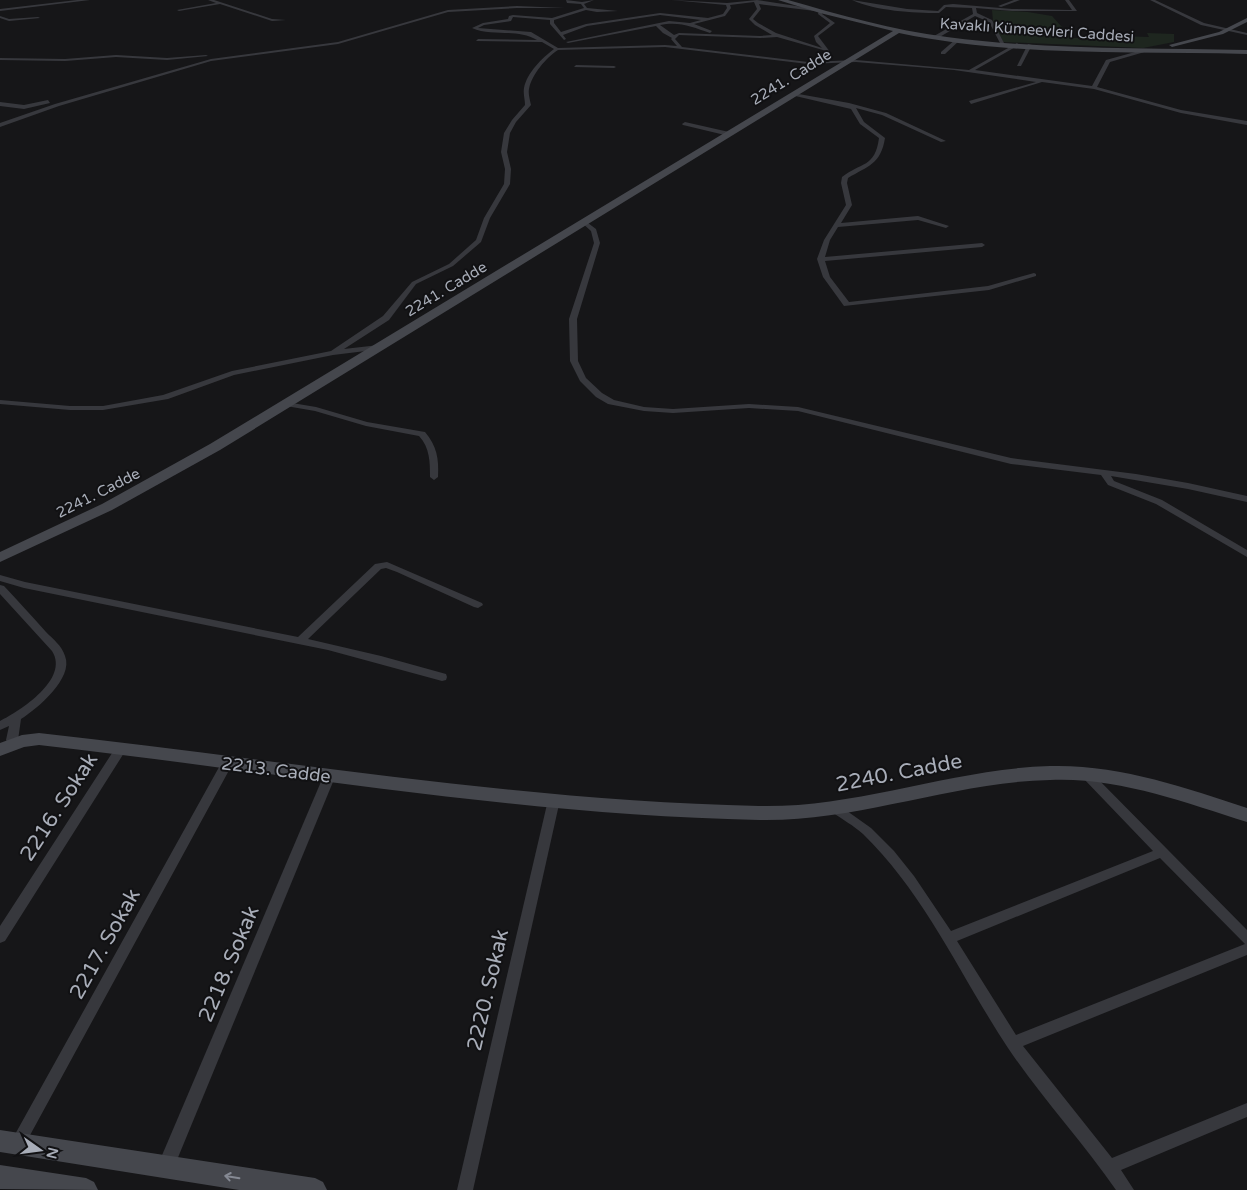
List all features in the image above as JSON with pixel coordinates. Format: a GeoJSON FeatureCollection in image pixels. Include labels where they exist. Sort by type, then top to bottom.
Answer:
{"type":"FeatureCollection","features":[{"type":"Feature","properties":{"kind":"street"},"geometry":{"type":"LineString","coordinates":[[0,10],[88,0]]}},
{"type":"Feature","properties":{"kind":"street"},"geometry":{"type":"LineString","coordinates":[[210,0],[274,21],[284,20]]}},
{"type":"Feature","properties":{"kind":"street"},"geometry":{"type":"LineString","coordinates":[[563,8],[568,1],[582,3],[592,0]]}},
{"type":"Feature","properties":{"kind":"street","name":"Kavaklı Kümeevleri Caddesi"},"geometry":{"type":"LineString","coordinates":[[781,0],[899,30],[958,40],[1146,50],[1247,52]]}},
{"type":"Feature","properties":{"kind":"street"},"geometry":{"type":"LineString","coordinates":[[854,0],[899,10],[923,12],[939,12],[948,5],[974,8],[1075,11],[1067,0]]}},
{"type":"Feature","properties":{"kind":"street"},"geometry":{"type":"LineString","coordinates":[[993,8],[1018,0]]}},
{"type":"Feature","properties":{"kind":"street"},"geometry":{"type":"LineString","coordinates":[[1152,0],[1191,20],[1247,34]]}},
{"type":"Feature","properties":{"kind":"street"},"geometry":{"type":"LineString","coordinates":[[672,1],[727,4],[755,1],[817,10],[822,16],[833,23],[816,36],[818,41],[829,52],[797,44],[751,20],[759,9],[755,1]]}},
{"type":"Feature","properties":{"kind":"street"},"geometry":{"type":"LineString","coordinates":[[179,10],[222,3]]}},
{"type":"Feature","properties":{"kind":"street"},"geometry":{"type":"LineString","coordinates":[[582,3],[586,9]]}},
{"type":"Feature","properties":{"kind":"street"},"geometry":{"type":"LineString","coordinates":[[690,24],[724,15],[729,8],[727,4]]}},
{"type":"Feature","properties":{"kind":"street"},"geometry":{"type":"LineString","coordinates":[[0,125],[57,105],[160,77],[197,63],[347,40],[448,11],[517,7],[563,8],[572,12]]}},
{"type":"Feature","properties":{"kind":"street"},"geometry":{"type":"LineString","coordinates":[[974,8],[975,14]]}},
{"type":"Feature","properties":{"kind":"street"},"geometry":{"type":"LineString","coordinates":[[558,49],[526,32],[474,28],[483,24],[510,20],[510,17],[513,16],[552,19],[586,9],[597,12],[616,11]]}},
{"type":"Feature","properties":{"kind":"street"},"geometry":{"type":"LineString","coordinates":[[561,34],[586,25],[660,14],[707,19]]}},
{"type":"Feature","properties":{"kind":"street"},"geometry":{"type":"LineString","coordinates":[[936,37],[975,14]]}},
{"type":"Feature","properties":{"kind":"street"},"geometry":{"type":"LineString","coordinates":[[975,14],[991,21],[1002,43]]}},
{"type":"Feature","properties":{"kind":"street"},"geometry":{"type":"LineString","coordinates":[[0,16],[9,20],[38,18]]}},
{"type":"Feature","properties":{"kind":"street"},"geometry":{"type":"LineString","coordinates":[[552,19],[552,23],[572,48]]}},
{"type":"Feature","properties":{"kind":"street","name":"Kavaklı Kümeevleri Caddesi"},"geometry":{"type":"LineString","coordinates":[[1146,50],[1208,37],[1228,30],[1247,20]]}},
{"type":"Feature","properties":{"kind":"street"},"geometry":{"type":"LineString","coordinates":[[568,42],[668,22],[690,24],[710,32],[712,35]]}},
{"type":"Feature","properties":{"kind":"street"},"geometry":{"type":"LineString","coordinates":[[658,25],[674,37],[684,34],[780,36]]}},
{"type":"Feature","properties":{"kind":"street","name":"2241. Cadde"},"geometry":{"type":"LineString","coordinates":[[0,558],[138,490],[289,404],[379,347],[729,134],[793,94],[843,59],[899,30]]}},
{"type":"Feature","properties":{"kind":"street"},"geometry":{"type":"LineString","coordinates":[[674,37],[673,40],[680,47]]}},
{"type":"Feature","properties":{"kind":"street"},"geometry":{"type":"LineString","coordinates":[[478,40],[544,42]]}},
{"type":"Feature","properties":{"kind":"street"},"geometry":{"type":"LineString","coordinates":[[944,53],[958,40]]}},
{"type":"Feature","properties":{"kind":"street"},"geometry":{"type":"LineString","coordinates":[[970,71],[1018,44]]}},
{"type":"Feature","properties":{"kind":"street"},"geometry":{"type":"LineString","coordinates":[[1019,65],[1030,45]]}},
{"type":"Feature","properties":{"kind":"street"},"geometry":{"type":"LineString","coordinates":[[333,353],[386,318],[414,284],[451,265],[479,240],[487,218],[506,184],[508,169],[504,152],[507,133],[514,121],[528,105],[526,94],[533,75],[547,56],[558,49],[636,46],[680,47],[808,62],[843,59],[970,71],[1094,88],[1189,113],[1247,123]]}},
{"type":"Feature","properties":{"kind":"street"},"geometry":{"type":"LineString","coordinates":[[582,54],[586,48]]}},
{"type":"Feature","properties":{"kind":"street"},"geometry":{"type":"LineString","coordinates":[[1094,88],[1108,62],[1146,50]]}},
{"type":"Feature","properties":{"kind":"street"},"geometry":{"type":"LineString","coordinates":[[0,59],[65,60],[124,56],[173,59],[264,54]]}},
{"type":"Feature","properties":{"kind":"street"},"geometry":{"type":"LineString","coordinates":[[573,73],[579,60]]}},
{"type":"Feature","properties":{"kind":"street"},"geometry":{"type":"LineString","coordinates":[[576,66],[614,67]]}},
{"type":"Feature","properties":{"kind":"street"},"geometry":{"type":"LineString","coordinates":[[971,102],[1044,81]]}},
{"type":"Feature","properties":{"kind":"street"},"geometry":{"type":"LineString","coordinates":[[0,104],[28,107],[117,88]]}},
{"type":"Feature","properties":{"kind":"street"},"geometry":{"type":"LineString","coordinates":[[793,94],[846,104],[884,114],[943,142]]}},
{"type":"Feature","properties":{"kind":"street"},"geometry":{"type":"LineString","coordinates":[[846,104],[853,108],[862,123],[881,136],[882,141],[880,152],[876,158],[861,170],[845,176],[844,183],[849,205],[822,251],[820,259],[824,275],[847,304],[989,288],[1034,275]]}},
{"type":"Feature","properties":{"kind":"street"},"geometry":{"type":"LineString","coordinates":[[685,124],[729,134]]}},
{"type":"Feature","properties":{"kind":"street"},"geometry":{"type":"LineString","coordinates":[[836,225],[918,218],[946,226]]}},
{"type":"Feature","properties":{"kind":"street"},"geometry":{"type":"LineString","coordinates":[[584,222],[594,230],[597,243],[573,319],[574,361],[584,379],[599,395],[611,402],[644,409],[673,411],[755,406],[798,409],[1011,461],[1172,482],[1247,499]]}},
{"type":"Feature","properties":{"kind":"street"},"geometry":{"type":"LineString","coordinates":[[820,259],[982,245]]}},
{"type":"Feature","properties":{"kind":"street"},"geometry":{"type":"LineString","coordinates":[[0,402],[70,408],[120,406],[165,396],[232,374],[333,353],[379,347]]}},
{"type":"Feature","properties":{"kind":"street"},"geometry":{"type":"LineString","coordinates":[[289,404],[316,409],[360,423],[422,434],[434,452],[434,477]]}},
{"type":"Feature","properties":{"kind":"street"},"geometry":{"type":"LineString","coordinates":[[1103,472],[1111,483],[1159,502],[1247,554]]}},
{"type":"Feature","properties":{"kind":"street"},"geometry":{"type":"LineString","coordinates":[[300,641],[378,566],[387,566],[400,570],[478,605]]}},
{"type":"Feature","properties":{"kind":"street"},"geometry":{"type":"LineString","coordinates":[[0,578],[24,585],[300,641],[442,677]]}},
{"type":"Feature","properties":{"kind":"street"},"geometry":{"type":"LineString","coordinates":[[0,588],[56,648],[62,658],[55,682],[35,704],[16,718],[0,726]]}},
{"type":"Feature","properties":{"kind":"street"},"geometry":{"type":"LineString","coordinates":[[4,749],[16,718]]}},
{"type":"Feature","properties":{"kind":"street","name":"2213. Cadde"},"geometry":{"type":"LineString","coordinates":[[4,749],[22,741],[39,740],[329,777],[554,800]]}},
{"type":"Feature","properties":{"kind":"street","name":"2216. Sokak"},"geometry":{"type":"LineString","coordinates":[[0,937],[120,750]]}},
{"type":"Feature","properties":{"kind":"street","name":"2217. Sokak"},"geometry":{"type":"LineString","coordinates":[[9,1142],[228,764]]}},
{"type":"Feature","properties":{"kind":"street","name":"2240. Cadde"},"geometry":{"type":"LineString","coordinates":[[554,800],[790,814],[836,809],[962,783],[1024,774],[1069,773],[1145,784],[1247,815]]}},
{"type":"Feature","properties":{"kind":"street"},"geometry":{"type":"LineString","coordinates":[[1087,775],[1247,939]]}},
{"type":"Feature","properties":{"kind":"street","name":"2218. Sokak"},"geometry":{"type":"LineString","coordinates":[[166,1166],[329,777]]}},
{"type":"Feature","properties":{"kind":"street","name":"2220. Sokak"},"geometry":{"type":"LineString","coordinates":[[465,1190],[554,800]]}},
{"type":"Feature","properties":{"kind":"street"},"geometry":{"type":"LineString","coordinates":[[836,809],[865,830],[890,856],[949,938],[1013,1044],[1126,1190]]}},
{"type":"Feature","properties":{"kind":"street"},"geometry":{"type":"LineString","coordinates":[[949,938],[1163,852]]}},
{"type":"Feature","properties":{"kind":"street"},"geometry":{"type":"LineString","coordinates":[[1013,1044],[1247,949]]}},
{"type":"Feature","properties":{"kind":"street"},"geometry":{"type":"LineString","coordinates":[[1110,1167],[1247,1110]]}},
{"type":"Feature","properties":{"kind":"street"},"geometry":{"type":"LineString","coordinates":[[9,1142],[315,1190]]}},
{"type":"Feature","properties":{"kind":"street"},"geometry":{"type":"LineString","coordinates":[[0,1177],[86,1190]]}},
{"type":"Feature","properties":{"kind":"shaded area"},"geometry":{"type":"Polygon","coordinates":[[[992,10],[1028,12],[1052,16],[1072,38],[1092,38],[1090,35],[1149,37],[1147,33],[1174,34],[1174,42],[1143,48],[1003,42],[993,21],[992,10]]]}}]}
